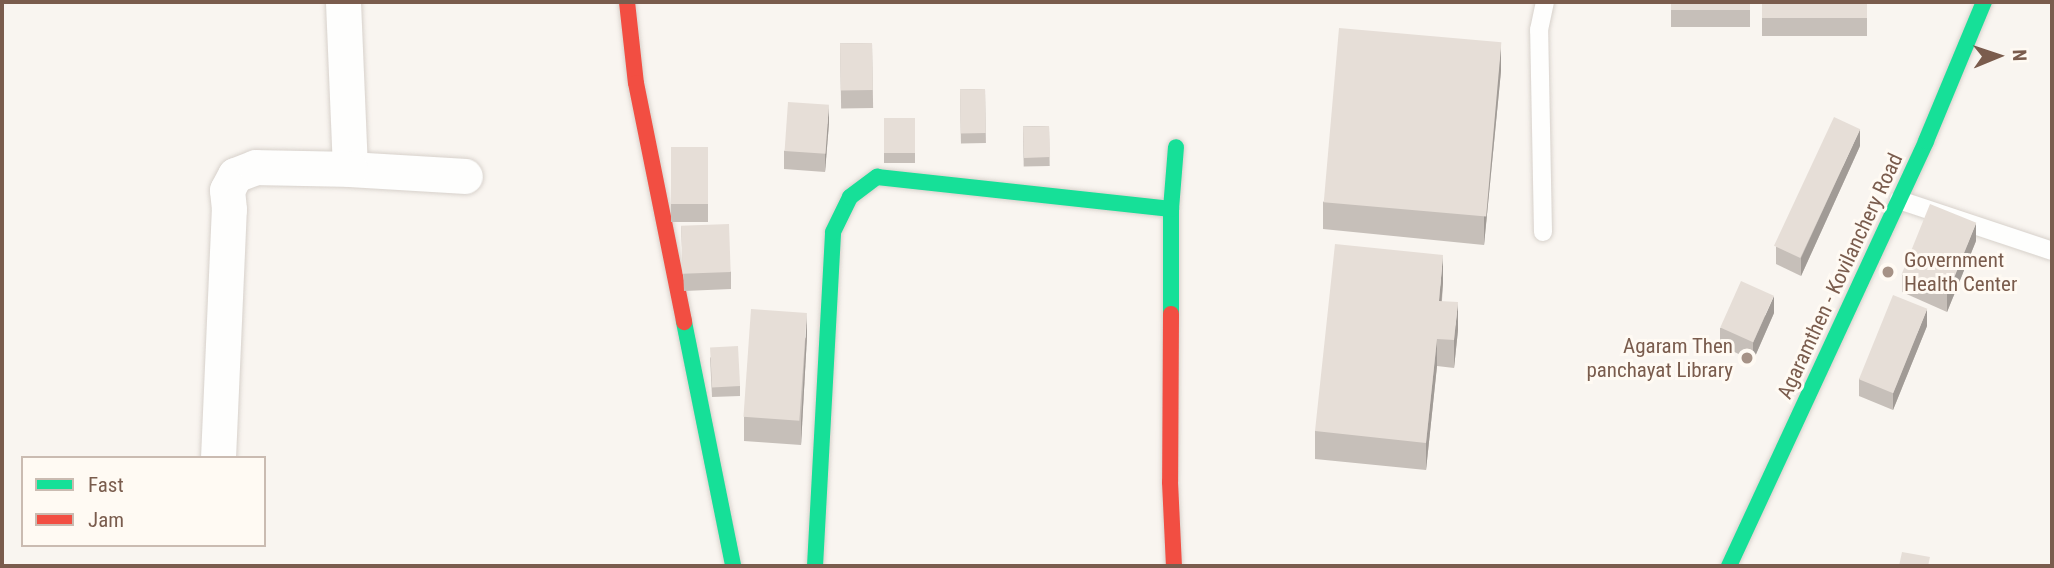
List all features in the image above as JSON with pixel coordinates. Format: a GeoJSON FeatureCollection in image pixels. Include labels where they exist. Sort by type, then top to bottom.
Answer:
{"type":"FeatureCollection","features":[{"type":"Feature","properties":{"kind":"street"},"geometry":{"type":"LineString","coordinates":[[343,2],[350,169]]}},
{"type":"Feature","properties":{"kind":"street"},"geometry":{"type":"LineString","coordinates":[[627,2],[636,82],[733,566]]}},
{"type":"Feature","properties":{"kind":"street","name":"Agaramthen - Kovilanchery Road"},"geometry":{"type":"LineString","coordinates":[[1729,566],[1899,200],[1984,2]]}},
{"type":"Feature","properties":{"kind":"street"},"geometry":{"type":"LineString","coordinates":[[1174,566],[1170,482],[1171,209],[1176,147]]}},
{"type":"Feature","properties":{"kind":"street"},"geometry":{"type":"LineString","coordinates":[[218,456],[228,190],[235,175],[256,167],[466,176]]}},
{"type":"Feature","properties":{"kind":"street"},"geometry":{"type":"LineString","coordinates":[[815,566],[833,232],[850,197],[877,177],[1171,209]]}},
{"type":"Feature","properties":{"kind":"lane"},"geometry":{"type":"LineString","coordinates":[[1543,232],[1539,30],[1545,2]]}},
{"type":"Feature","properties":{"kind":"lane"},"geometry":{"type":"LineString","coordinates":[[1899,200],[2052,251]]}},
{"type":"Feature","properties":{"kind":"building"},"geometry":{"type":"Polygon","coordinates":[[[1671,2],[1750,2],[1750,10],[1671,10],[1671,2]]]}},
{"type":"Feature","properties":{"kind":"building"},"geometry":{"type":"Polygon","coordinates":[[[1762,2],[1867,2],[1867,18],[1762,18],[1762,2]]]}},
{"type":"Feature","properties":{"kind":"building"},"geometry":{"type":"Polygon","coordinates":[[[1339,28],[1501,42],[1486,217],[1324,202],[1339,28]]]}},
{"type":"Feature","properties":{"kind":"building"},"geometry":{"type":"Polygon","coordinates":[[[872,43],[873,90],[841,91],[840,44],[872,43]]]}},
{"type":"Feature","properties":{"kind":"building"},"geometry":{"type":"Polygon","coordinates":[[[960,89],[985,89],[986,133],[961,133],[960,89]]]}},
{"type":"Feature","properties":{"kind":"building"},"geometry":{"type":"Polygon","coordinates":[[[788,102],[829,105],[825,154],[785,151],[788,102]]]}},
{"type":"Feature","properties":{"kind":"building"},"geometry":{"type":"Polygon","coordinates":[[[1834,117],[1860,129],[1800,258],[1774,246],[1834,117]]]}},
{"type":"Feature","properties":{"kind":"building"},"geometry":{"type":"Polygon","coordinates":[[[884,118],[915,118],[915,153],[884,153],[884,118]]]}},
{"type":"Feature","properties":{"kind":"building"},"geometry":{"type":"Polygon","coordinates":[[[1049,126],[1050,157],[1024,158],[1023,127],[1049,126]]]}},
{"type":"Feature","properties":{"kind":"building"},"geometry":{"type":"Polygon","coordinates":[[[671,147],[708,147],[708,204],[671,204],[671,147]]]}},
{"type":"Feature","properties":{"kind":"building"},"geometry":{"type":"Polygon","coordinates":[[[1930,204],[1976,223],[1948,293],[1902,274],[1930,204]]]}},
{"type":"Feature","properties":{"kind":"building"},"geometry":{"type":"Polygon","coordinates":[[[729,224],[731,272],[683,274],[681,226],[729,224]]]}},
{"type":"Feature","properties":{"kind":"building"},"geometry":{"type":"Polygon","coordinates":[[[1335,244],[1443,255],[1439,301],[1458,302],[1454,340],[1437,339],[1426,443],[1315,431],[1335,244]]]}},
{"type":"Feature","properties":{"kind":"building"},"geometry":{"type":"Polygon","coordinates":[[[1741,281],[1774,296],[1753,342],[1720,328],[1741,281]]]}},
{"type":"Feature","properties":{"kind":"building"},"geometry":{"type":"Polygon","coordinates":[[[1893,295],[1927,309],[1893,393],[1859,379],[1893,295]]]}},
{"type":"Feature","properties":{"kind":"building"},"geometry":{"type":"Polygon","coordinates":[[[751,309],[807,313],[799,421],[743,417],[751,309]]]}},
{"type":"Feature","properties":{"kind":"building"},"geometry":{"type":"Polygon","coordinates":[[[738,346],[740,386],[712,387],[710,347],[738,346]]]}},
{"type":"Feature","properties":{"kind":"building"},"geometry":{"type":"Polygon","coordinates":[[[1902,552],[1930,557],[1928,566],[1899,566],[1902,552]]]}},
{"type":"Feature","properties":{"kind":"traffic: fast"},"geometry":{"type":"LineString","coordinates":[[1729,566],[1926,141],[1984,2]]}},
{"type":"Feature","properties":{"kind":"traffic: fast"},"geometry":{"type":"LineString","coordinates":[[1171,314],[1171,209],[1176,147]]}},
{"type":"Feature","properties":{"kind":"traffic: fast"},"geometry":{"type":"LineString","coordinates":[[815,566],[833,232],[850,197],[877,177],[1171,209]]}},
{"type":"Feature","properties":{"kind":"traffic: fast"},"geometry":{"type":"LineString","coordinates":[[684,322],[733,566]]}},
{"type":"Feature","properties":{"kind":"traffic: jam"},"geometry":{"type":"LineString","coordinates":[[627,2],[636,83],[684,322]]}},
{"type":"Feature","properties":{"kind":"traffic: jam"},"geometry":{"type":"LineString","coordinates":[[1171,314],[1170,482],[1174,566]]}},
{"type":"Feature","properties":{"kind":"place","name":"Government Health Center"},"geometry":{"type":"Point","coordinates":[1888,272]}},
{"type":"Feature","properties":{"kind":"place","name":"Agaram Then panchayat Library"},"geometry":{"type":"Point","coordinates":[1747,358]}}]}
